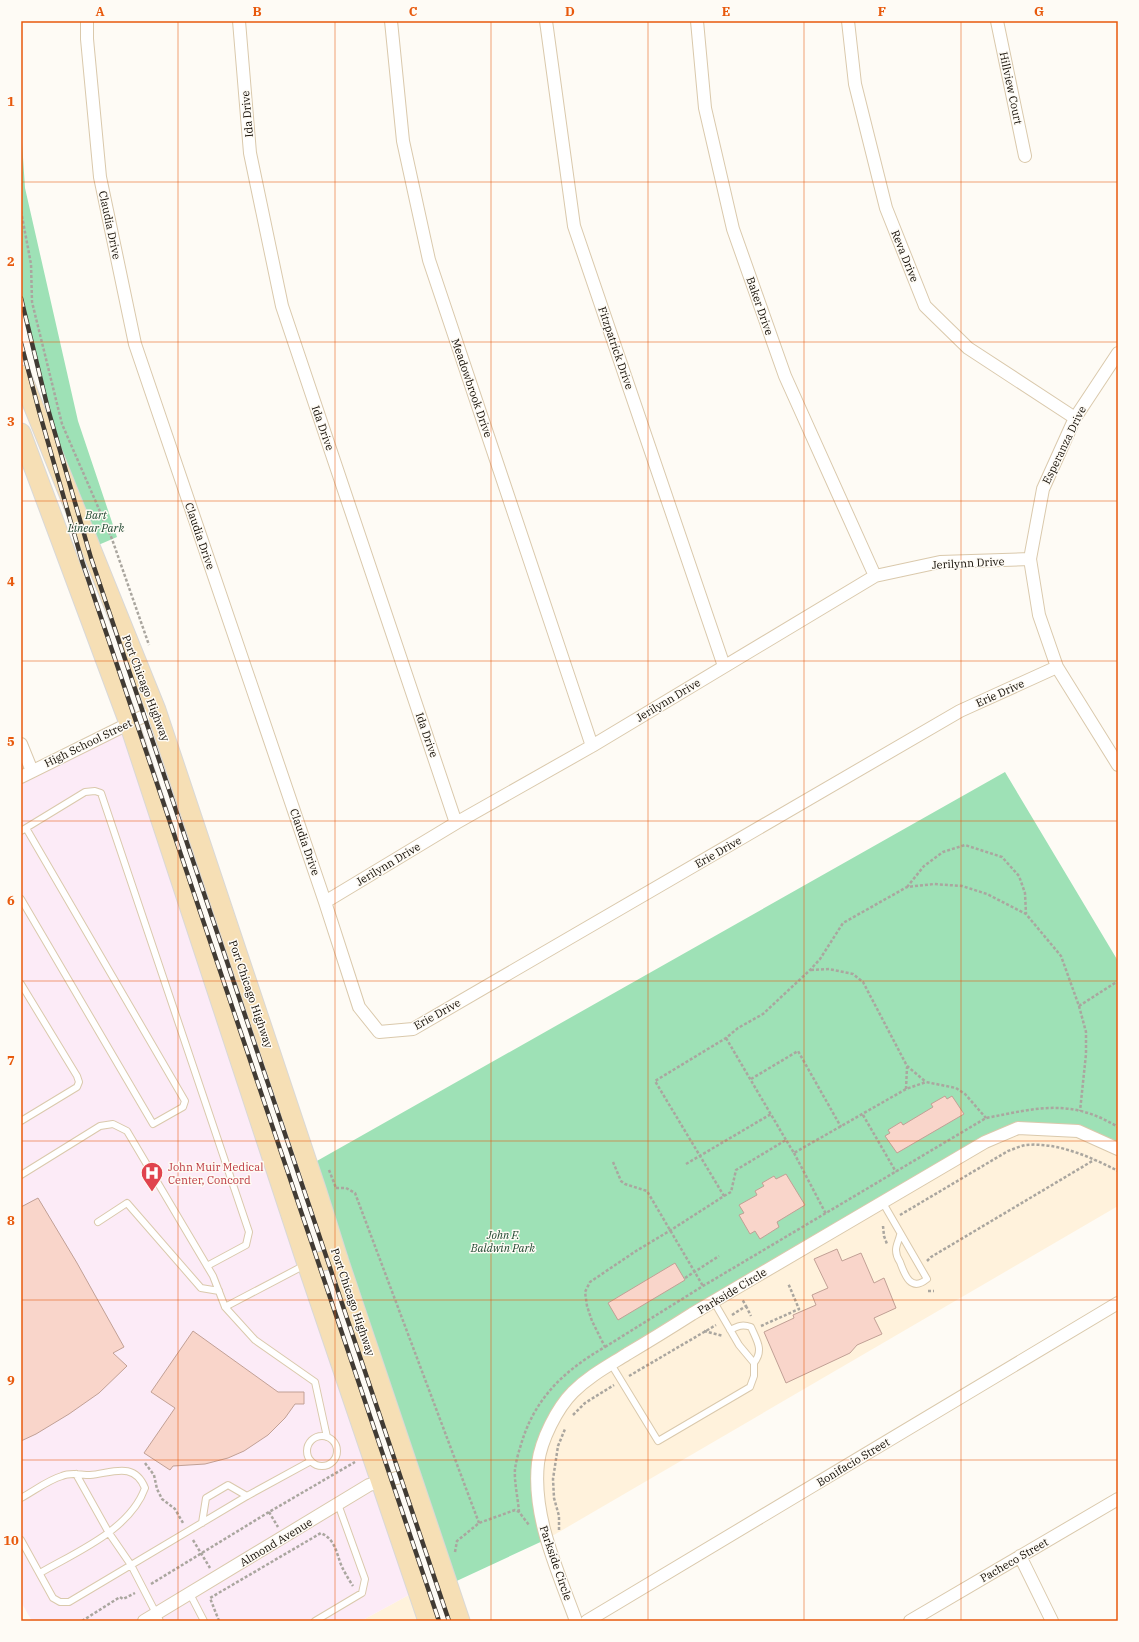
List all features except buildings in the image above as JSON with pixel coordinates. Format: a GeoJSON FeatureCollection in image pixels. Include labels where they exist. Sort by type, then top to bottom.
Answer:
{"type":"FeatureCollection","features":[{"type":"Feature","properties":{"kind":"main road","name":"Port Chicago Highway"},"geometry":{"type":"LineString","coordinates":[[21,375],[156,710],[460,1621]]}},
{"type":"Feature","properties":{"kind":"main road"},"geometry":{"type":"LineString","coordinates":[[21,433],[129,723],[307,1264],[428,1621]]}},
{"type":"Feature","properties":{"kind":"main road"},"geometry":{"type":"LineString","coordinates":[[307,1264],[338,1258]]}},
{"type":"Feature","properties":{"kind":"street","name":"Claudia Drive"},"geometry":{"type":"LineString","coordinates":[[87,21],[87,39],[100,177],[135,344],[325,902],[359,1007],[379,1032]]}},
{"type":"Feature","properties":{"kind":"street","name":"Ida Drive"},"geometry":{"type":"LineString","coordinates":[[238,21],[250,153],[282,306],[456,823]]}},
{"type":"Feature","properties":{"kind":"street","name":"Meadowbrook Drive"},"geometry":{"type":"LineString","coordinates":[[391,21],[403,141],[429,260],[592,746]]}},
{"type":"Feature","properties":{"kind":"street","name":"Fitzpatrick Drive"},"geometry":{"type":"LineString","coordinates":[[546,21],[574,226],[724,666]]}},
{"type":"Feature","properties":{"kind":"street","name":"Baker Drive"},"geometry":{"type":"LineString","coordinates":[[697,21],[705,108],[733,229],[785,376],[875,576]]}},
{"type":"Feature","properties":{"kind":"street","name":"Reva Drive"},"geometry":{"type":"LineString","coordinates":[[848,21],[855,84],[886,208],[925,306],[968,348],[1075,418]]}},
{"type":"Feature","properties":{"kind":"street","name":"Hillview Court"},"geometry":{"type":"LineString","coordinates":[[997,21],[1025,156]]}},
{"type":"Feature","properties":{"kind":"street","name":"Esperanza Drive"},"geometry":{"type":"LineString","coordinates":[[1118,353],[1075,418],[1043,489],[1030,559],[1039,615],[1057,667],[1118,765]]}},
{"type":"Feature","properties":{"kind":"street","name":"Jerilynn Drive"},"geometry":{"type":"LineString","coordinates":[[325,902],[456,823],[592,746],[875,576],[940,562],[1030,559]]}},
{"type":"Feature","properties":{"kind":"street","name":"Erie Drive"},"geometry":{"type":"LineString","coordinates":[[379,1032],[413,1029],[960,711],[1057,667]]}},
{"type":"Feature","properties":{"kind":"street","name":"High School Street"},"geometry":{"type":"LineString","coordinates":[[21,777],[156,710]]}},
{"type":"Feature","properties":{"kind":"street"},"geometry":{"type":"LineString","coordinates":[[21,744],[32,771]]}},
{"type":"Feature","properties":{"kind":"street","name":"Parkside Circle"},"geometry":{"type":"LineString","coordinates":[[576,1621],[547,1539],[542,1520],[538,1490],[538,1462],[545,1436],[555,1416],[572,1393],[592,1376],[611,1364],[985,1142],[1018,1128],[1078,1131],[1118,1149]]}},
{"type":"Feature","properties":{"kind":"street","name":"Bonifacio Street"},"geometry":{"type":"LineString","coordinates":[[587,1621],[1118,1303]]}},
{"type":"Feature","properties":{"kind":"street","name":"Almond Avenue"},"geometry":{"type":"LineString","coordinates":[[144,1621],[158,1618],[190,1594],[369,1485],[412,1474]]}},
{"type":"Feature","properties":{"kind":"street","name":"Pacheco Street"},"geometry":{"type":"LineString","coordinates":[[910,1621],[1118,1499]]}},
{"type":"Feature","properties":{"kind":"street"},"geometry":{"type":"LineString","coordinates":[[1020,1556],[1052,1621]]}},
{"type":"Feature","properties":{"kind":"lane"},"geometry":{"type":"LineString","coordinates":[[21,899],[153,1124],[183,1106],[185,1101],[23,829],[85,792],[95,791],[101,793],[249,1232],[246,1245],[207,1266]]}},
{"type":"Feature","properties":{"kind":"lane"},"geometry":{"type":"LineString","coordinates":[[21,984],[77,1076],[79,1082],[77,1087],[21,1121]]}},
{"type":"Feature","properties":{"kind":"lane"},"geometry":{"type":"LineString","coordinates":[[21,1175],[100,1126],[113,1124],[127,1131],[207,1266],[225,1307],[254,1340],[315,1382],[327,1437]]}},
{"type":"Feature","properties":{"kind":"lane"},"geometry":{"type":"LineString","coordinates":[[98,1222],[127,1203],[201,1288],[219,1291]]}},
{"type":"Feature","properties":{"kind":"lane"},"geometry":{"type":"LineString","coordinates":[[883,1203],[900,1235],[928,1279],[922,1284],[914,1284],[909,1281],[905,1274],[896,1251],[900,1235]]}},
{"type":"Feature","properties":{"kind":"lane"},"geometry":{"type":"LineString","coordinates":[[225,1307],[307,1264]]}},
{"type":"Feature","properties":{"kind":"lane"},"geometry":{"type":"LineString","coordinates":[[714,1302],[739,1345],[754,1362]]}},
{"type":"Feature","properties":{"kind":"lane"},"geometry":{"type":"LineString","coordinates":[[611,1364],[658,1441],[750,1387],[754,1376],[754,1362],[759,1356],[759,1346],[751,1328],[745,1325],[730,1330]]}},
{"type":"Feature","properties":{"kind":"lane"},"geometry":{"type":"LineString","coordinates":[[327,1437],[331,1439],[337,1448],[336,1458],[333,1462],[325,1466],[316,1465],[311,1461],[308,1453],[310,1444],[317,1438],[327,1437]]}},
{"type":"Feature","properties":{"kind":"lane"},"geometry":{"type":"LineString","coordinates":[[21,1540],[53,1598],[60,1602],[69,1602],[247,1496],[311,1461]]}},
{"type":"Feature","properties":{"kind":"lane"},"geometry":{"type":"LineString","coordinates":[[21,1498],[62,1475],[89,1475],[122,1470],[133,1472],[141,1478],[145,1488],[141,1501],[109,1533],[40,1573]]}},
{"type":"Feature","properties":{"kind":"lane"},"geometry":{"type":"LineString","coordinates":[[76,1474],[109,1533],[131,1564],[158,1618]]}},
{"type":"Feature","properties":{"kind":"lane"},"geometry":{"type":"LineString","coordinates":[[202,1523],[206,1498],[228,1485],[247,1496]]}},
{"type":"Feature","properties":{"kind":"lane"},"geometry":{"type":"LineString","coordinates":[[315,1621],[362,1593],[365,1579],[338,1504]]}},
{"type":"Feature","properties":{"kind":"lane"},"geometry":{"type":"LineString","coordinates":[[190,1594],[204,1621]]}},
{"type":"Feature","properties":{"kind":"path"},"geometry":{"type":"LineString","coordinates":[[724,1196],[655,1081],[726,1038],[738,1028],[763,1014],[820,959],[843,923],[907,887],[924,866],[943,852],[965,845],[1002,857],[1018,876],[1025,892],[1026,914]]}},
{"type":"Feature","properties":{"kind":"path"},"geometry":{"type":"LineString","coordinates":[[907,887],[934,884],[962,886],[987,894],[1026,914],[1061,956],[1079,1006],[1086,1032],[1086,1054],[1080,1111]]}},
{"type":"Feature","properties":{"kind":"path"},"geometry":{"type":"LineString","coordinates":[[810,970],[829,969],[853,974],[863,982],[907,1066],[926,1082],[956,1088],[966,1094],[986,1118]]}},
{"type":"Feature","properties":{"kind":"path"},"geometry":{"type":"LineString","coordinates":[[1079,1006],[1118,981]]}},
{"type":"Feature","properties":{"kind":"path"},"geometry":{"type":"LineString","coordinates":[[726,1038],[794,1153],[826,1214]]}},
{"type":"Feature","properties":{"kind":"path"},"geometry":{"type":"LineString","coordinates":[[751,1079],[798,1051],[841,1127]]}},
{"type":"Feature","properties":{"kind":"path"},"geometry":{"type":"LineString","coordinates":[[906,1090],[907,1066]]}},
{"type":"Feature","properties":{"kind":"path"},"geometry":{"type":"LineString","coordinates":[[794,1153],[906,1090],[926,1082]]}},
{"type":"Feature","properties":{"kind":"path"},"geometry":{"type":"LineString","coordinates":[[530,1527],[519,1512],[515,1469],[523,1436],[531,1417],[541,1400],[572,1368],[585,1358],[986,1118],[1029,1109],[1042,1108],[1080,1111],[1099,1117],[1118,1127]]}},
{"type":"Feature","properties":{"kind":"path"},"geometry":{"type":"LineString","coordinates":[[686,1164],[771,1114]]}},
{"type":"Feature","properties":{"kind":"path"},"geometry":{"type":"LineString","coordinates":[[863,1115],[896,1172]]}},
{"type":"Feature","properties":{"kind":"path"},"geometry":{"type":"LineString","coordinates":[[605,1347],[592,1321],[587,1306],[585,1292],[590,1282],[636,1251],[731,1192],[736,1170],[786,1140]]}},
{"type":"Feature","properties":{"kind":"path"},"geometry":{"type":"LineString","coordinates":[[881,1222],[883,1225],[1008,1151],[1024,1145],[1042,1145],[1063,1149],[1094,1160],[1118,1171]]}},
{"type":"Feature","properties":{"kind":"path"},"geometry":{"type":"LineString","coordinates":[[920,1266],[931,1257],[1094,1160]]}},
{"type":"Feature","properties":{"kind":"path"},"geometry":{"type":"LineString","coordinates":[[613,1162],[621,1181],[625,1184],[647,1191],[703,1286]]}},
{"type":"Feature","properties":{"kind":"path"},"geometry":{"type":"LineString","coordinates":[[317,1192],[336,1188],[346,1188],[356,1193],[479,1524]]}},
{"type":"Feature","properties":{"kind":"path"},"geometry":{"type":"LineString","coordinates":[[685,1278],[719,1256]]}},
{"type":"Feature","properties":{"kind":"path"},"geometry":{"type":"LineString","coordinates":[[757,1328],[799,1309],[788,1283]]}},
{"type":"Feature","properties":{"kind":"path"},"geometry":{"type":"LineString","coordinates":[[570,1420],[584,1403],[746,1306],[740,1295]]}},
{"type":"Feature","properties":{"kind":"path"},"geometry":{"type":"LineString","coordinates":[[559,1535],[559,1516],[554,1498],[553,1479],[558,1446],[567,1425]]}},
{"type":"Feature","properties":{"kind":"path"},"geometry":{"type":"LineString","coordinates":[[82,1621],[120,1597],[123,1599],[144,1589],[269,1512],[355,1462]]}},
{"type":"Feature","properties":{"kind":"path"},"geometry":{"type":"LineString","coordinates":[[455,1554],[457,1541],[479,1524],[515,1510],[519,1512]]}},
{"type":"Feature","properties":{"kind":"path"},"geometry":{"type":"LineString","coordinates":[[219,1621],[210,1598],[321,1533],[328,1537],[336,1548],[342,1566],[353,1586]]}},
{"type":"Feature","properties":{"kind":"shaded area","name":"John Muir Medical Center, Concord"},"geometry":{"type":"Polygon","coordinates":[[[129,723],[418,1590],[361,1621],[32,1621],[21,1602],[21,744],[32,770],[129,723]]]}},
{"type":"Feature","properties":{"kind":"shaded area"},"geometry":{"type":"Polygon","coordinates":[[[1018,1128],[1078,1131],[1118,1149],[1118,1206],[547,1539],[542,1520],[545,1437],[592,1376],[1018,1128]]]}},
{"type":"Feature","properties":{"kind":"shaded area"},"geometry":{"type":"Polygon","coordinates":[[[418,1590],[428,1621],[361,1621],[418,1590]]]}},
{"type":"Feature","properties":{"kind":"green space","name":"Bart Linear Park"},"geometry":{"type":"Polygon","coordinates":[[[21,127],[25,188],[78,421],[117,537],[89,549],[48,409],[21,298],[21,127]]]}},
{"type":"Feature","properties":{"kind":"green space","name":"John F. Baldwin Park"},"geometry":{"type":"Polygon","coordinates":[[[1005,772],[1118,961],[1118,1149],[1078,1131],[1018,1128],[985,1142],[572,1393],[538,1462],[547,1539],[448,1585],[308,1166],[1005,772]]]}},
{"type":"Feature","properties":{"kind":"railway"},"geometry":{"type":"LineString","coordinates":[[21,298],[48,409],[91,558],[449,1621]]}},
{"type":"Feature","properties":{"kind":"railway"},"geometry":{"type":"LineString","coordinates":[[21,343],[82,561],[439,1621]]}},
{"type":"Feature","properties":{"kind":"place","name":"John Muir Medical Center, Concord"},"geometry":{"type":"Point","coordinates":[152,1192]}}]}
